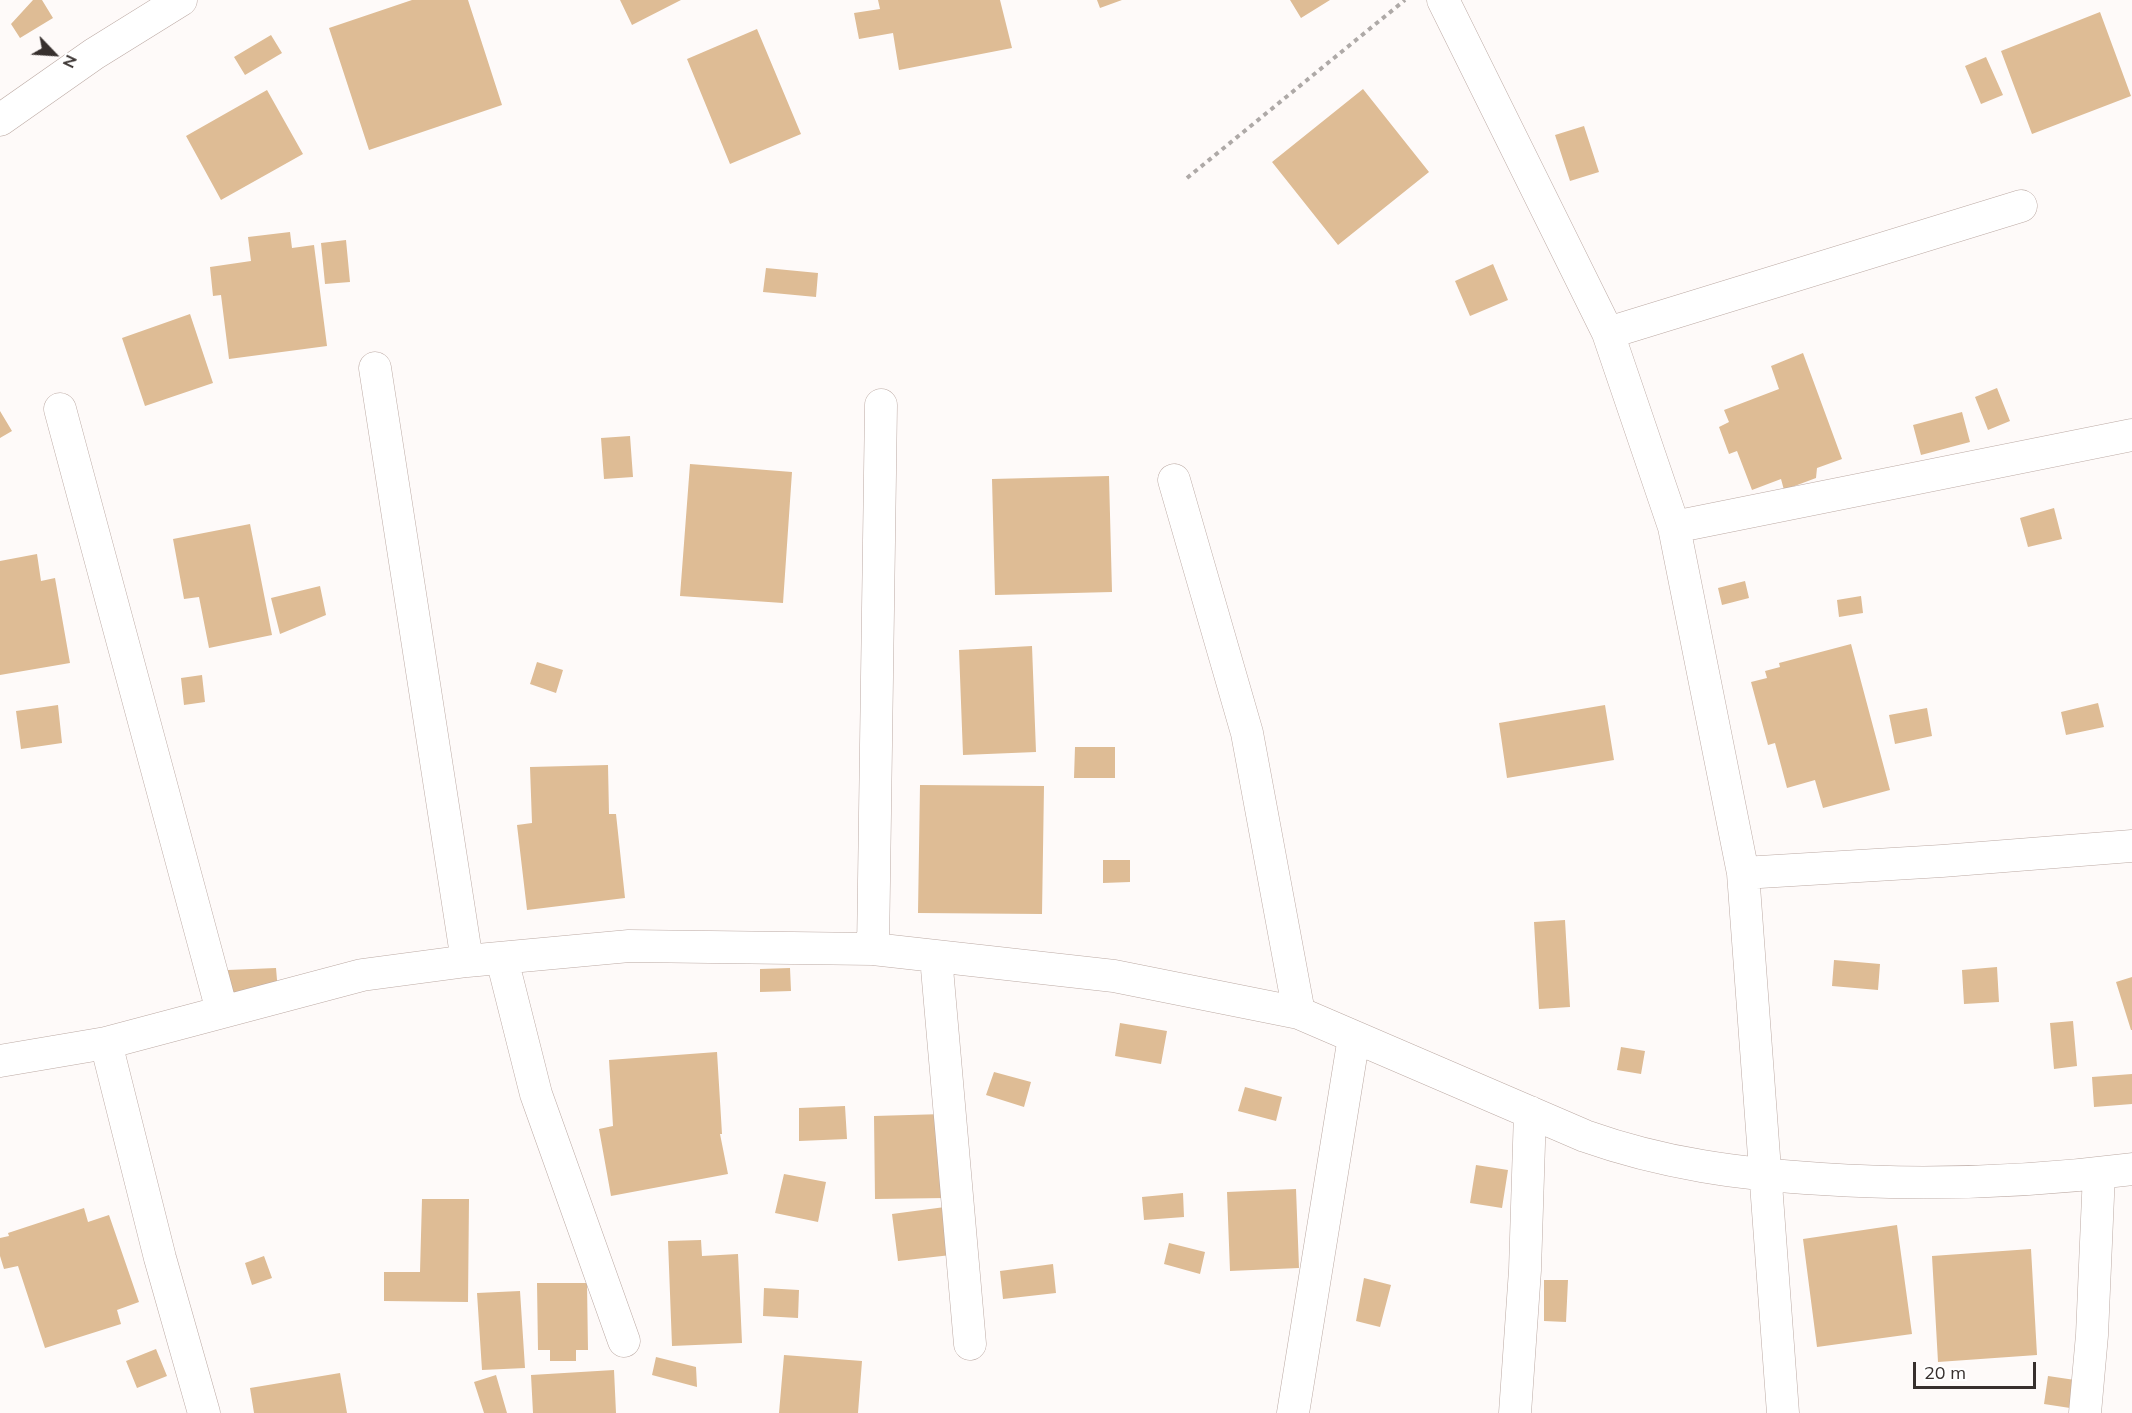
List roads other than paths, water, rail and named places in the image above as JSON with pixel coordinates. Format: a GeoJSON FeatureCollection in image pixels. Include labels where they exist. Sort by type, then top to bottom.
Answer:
{"type":"FeatureCollection","features":[{"type":"Feature","properties":{"kind":"street"},"geometry":{"type":"LineString","coordinates":[[0,120],[94,54],[181,0]]}},
{"type":"Feature","properties":{"kind":"street"},"geometry":{"type":"LineString","coordinates":[[1443,0],[1608,333],[1674,527],[1743,873],[1783,1413]]}},
{"type":"Feature","properties":{"kind":"street"},"geometry":{"type":"LineString","coordinates":[[1608,333],[2021,206]]}},
{"type":"Feature","properties":{"kind":"street"},"geometry":{"type":"LineString","coordinates":[[375,368],[467,961]]}},
{"type":"Feature","properties":{"kind":"street"},"geometry":{"type":"LineString","coordinates":[[873,949],[881,405]]}},
{"type":"Feature","properties":{"kind":"street"},"geometry":{"type":"LineString","coordinates":[[60,410],[222,1011]]}},
{"type":"Feature","properties":{"kind":"street"},"geometry":{"type":"LineString","coordinates":[[1674,527],[2132,435]]}},
{"type":"Feature","properties":{"kind":"street"},"geometry":{"type":"LineString","coordinates":[[1174,480],[1246,733],[1299,1014]]}},
{"type":"Feature","properties":{"kind":"street"},"geometry":{"type":"LineString","coordinates":[[1743,873],[1942,861],[2132,846]]}},
{"type":"Feature","properties":{"kind":"street"},"geometry":{"type":"LineString","coordinates":[[0,1062],[106,1043],[362,975],[467,961],[629,946],[873,949],[1114,976],[1299,1014],[1586,1136],[1626,1150],[1674,1162],[1766,1175],[1895,1183],[1998,1182],[2132,1169]]}},
{"type":"Feature","properties":{"kind":"street"},"geometry":{"type":"LineString","coordinates":[[936,957],[970,1344]]}},
{"type":"Feature","properties":{"kind":"street"},"geometry":{"type":"LineString","coordinates":[[501,958],[536,1094],[624,1341]]}},
{"type":"Feature","properties":{"kind":"street"},"geometry":{"type":"LineString","coordinates":[[1293,1413],[1354,1037]]}},
{"type":"Feature","properties":{"kind":"street"},"geometry":{"type":"LineString","coordinates":[[106,1043],[160,1258],[204,1413]]}},
{"type":"Feature","properties":{"kind":"street"},"geometry":{"type":"LineString","coordinates":[[1515,1413],[1525,1270],[1530,1112]]}},
{"type":"Feature","properties":{"kind":"street"},"geometry":{"type":"LineString","coordinates":[[2085,1413],[2092,1335],[2099,1173]]}}]}
